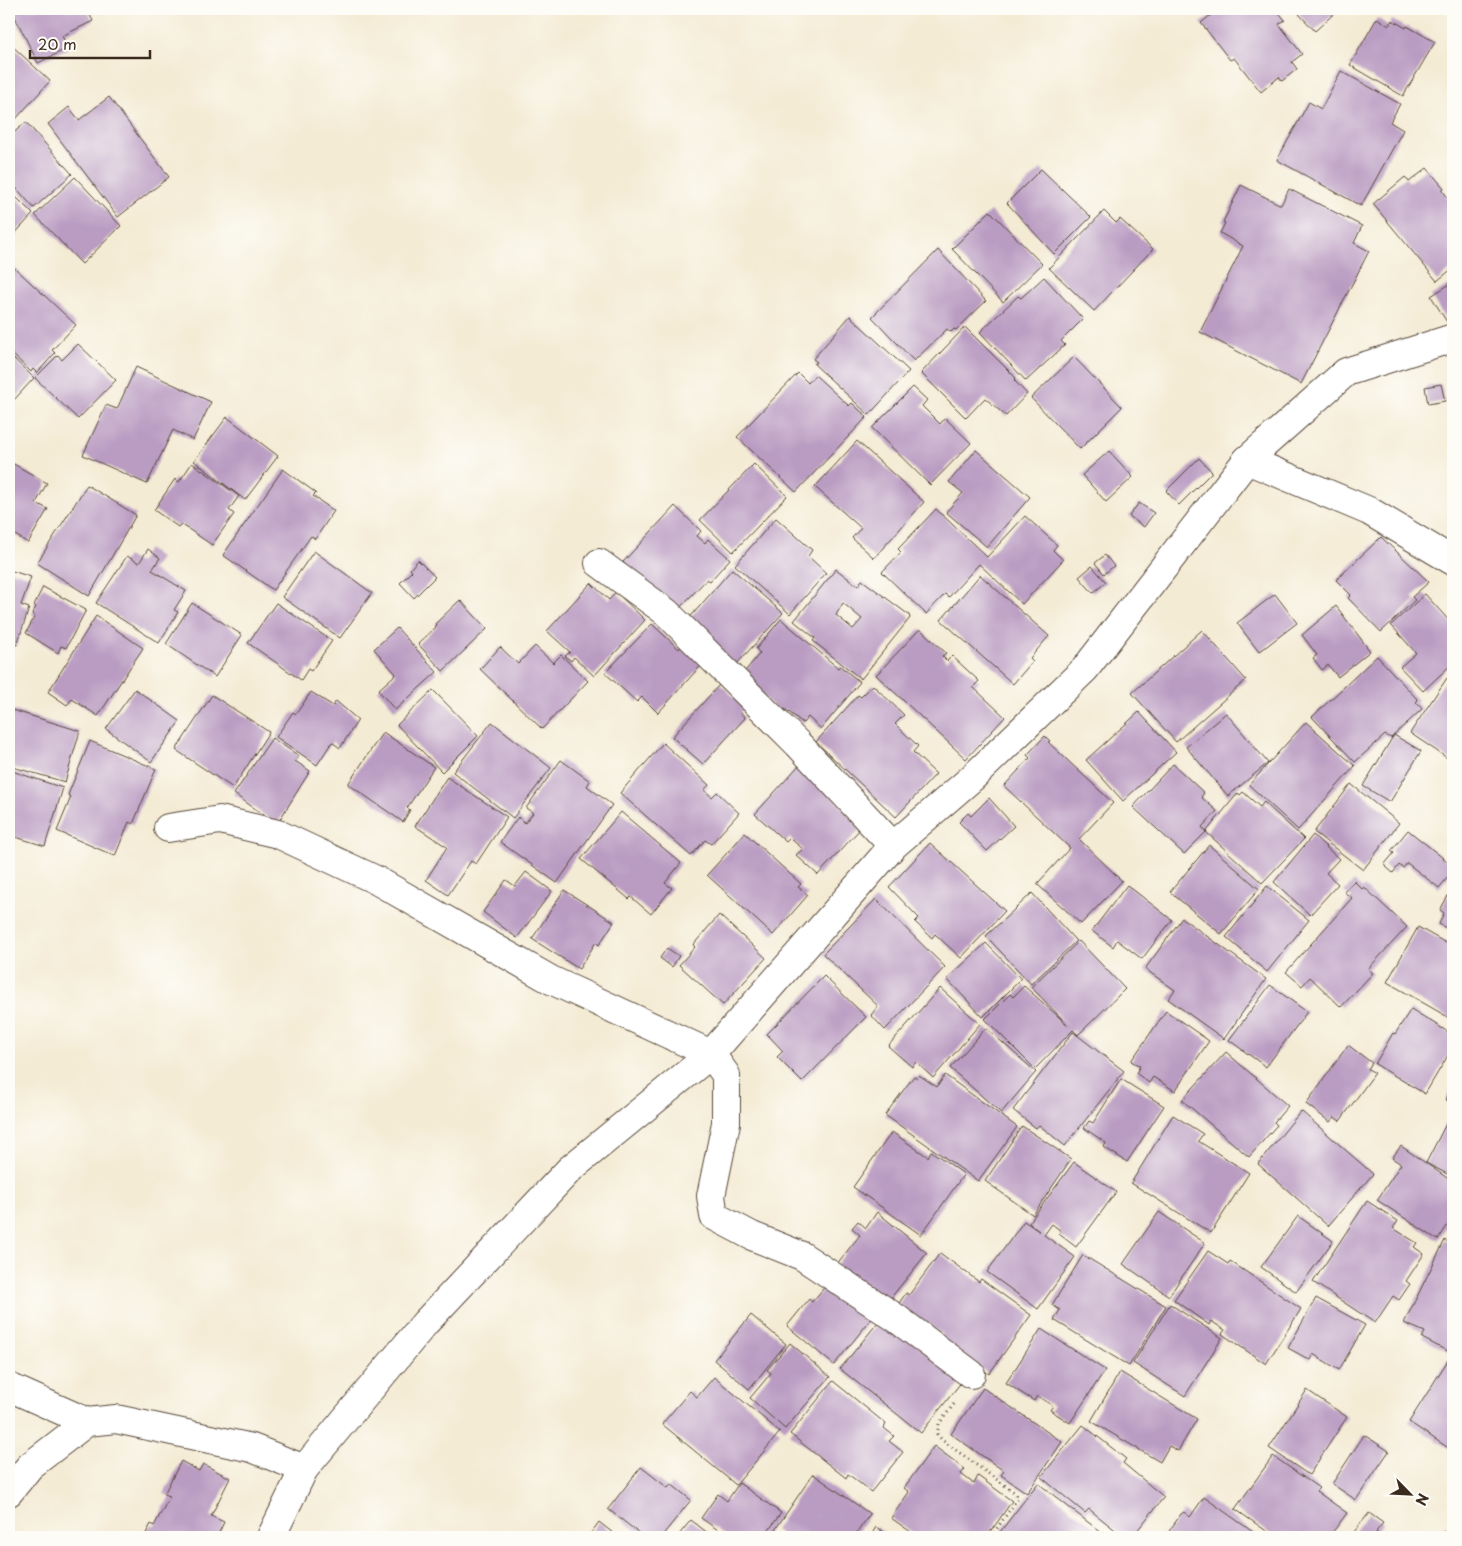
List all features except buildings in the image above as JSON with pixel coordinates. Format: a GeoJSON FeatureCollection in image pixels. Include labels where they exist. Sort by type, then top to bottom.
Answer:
{"type":"FeatureCollection","features":[{"type":"Feature","properties":{"kind":"street"},"geometry":{"type":"LineString","coordinates":[[271,1537],[304,1469],[426,1324],[570,1169],[711,1054],[893,846],[972,778],[1085,669],[1247,460],[1346,372],[1453,338]]}},
{"type":"Feature","properties":{"kind":"street"},"geometry":{"type":"LineString","coordinates":[[1247,460],[1369,511],[1453,561]]}},
{"type":"Feature","properties":{"kind":"street"},"geometry":{"type":"LineString","coordinates":[[599,563],[666,612],[798,744],[893,846]]}},
{"type":"Feature","properties":{"kind":"street"},"geometry":{"type":"LineString","coordinates":[[168,828],[220,820],[278,834],[376,880],[551,980],[711,1054],[726,1075],[726,1123],[711,1196],[714,1216],[752,1236],[802,1256],[896,1318],[971,1374]]}},
{"type":"Feature","properties":{"kind":"street"},"geometry":{"type":"LineString","coordinates":[[9,1387],[87,1422],[116,1419],[252,1448],[304,1469]]}},
{"type":"Feature","properties":{"kind":"street"},"geometry":{"type":"LineString","coordinates":[[9,1492],[30,1466],[87,1422]]}},
{"type":"Feature","properties":{"kind":"path"},"geometry":{"type":"LineString","coordinates":[[971,1374],[971,1381],[939,1424],[937,1434],[942,1440],[1017,1496],[1017,1502],[992,1537]]}}]}
